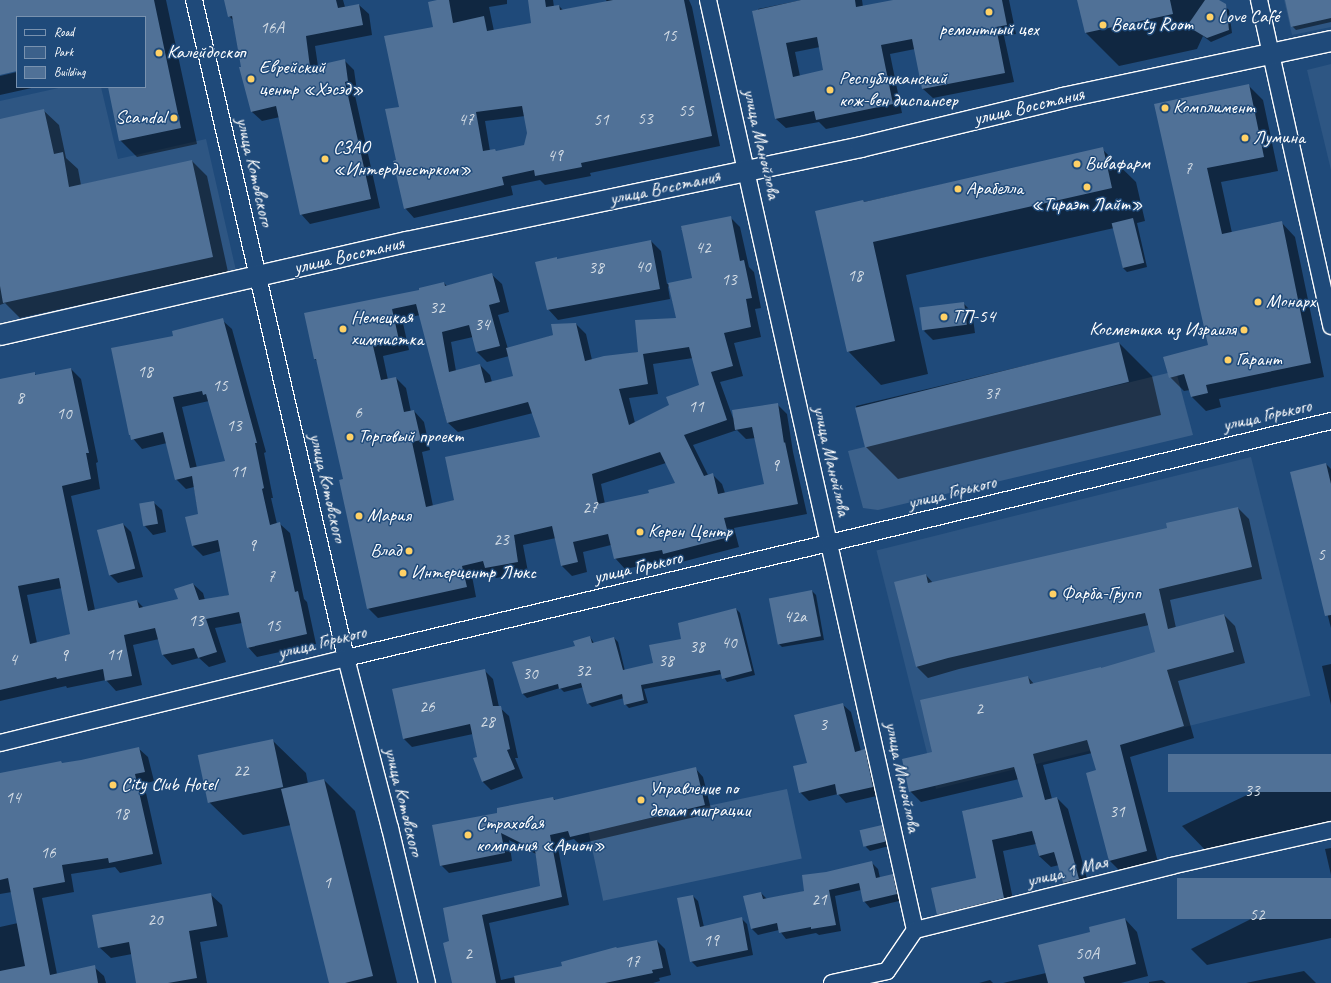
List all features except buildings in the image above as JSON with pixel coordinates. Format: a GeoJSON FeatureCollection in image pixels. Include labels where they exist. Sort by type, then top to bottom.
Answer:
{"type":"FeatureCollection","features":[{"type":"Feature","properties":{"kind":"street","name":"улица Котовского"},"geometry":{"type":"LineString","coordinates":[[194,0],[346,658],[390,828],[426,983]]}},
{"type":"Feature","properties":{"kind":"street","name":"улица Манойлова"},"geometry":{"type":"LineString","coordinates":[[708,0],[915,930]]}},
{"type":"Feature","properties":{"kind":"street"},"geometry":{"type":"LineString","coordinates":[[1259,0],[1331,326]]}},
{"type":"Feature","properties":{"kind":"street","name":"улица Восстания"},"geometry":{"type":"LineString","coordinates":[[0,335],[407,242],[861,147],[1123,85],[1331,41]]}},
{"type":"Feature","properties":{"kind":"street","name":"улица Горького"},"geometry":{"type":"LineString","coordinates":[[0,743],[346,658],[830,543],[1331,421]]}},
{"type":"Feature","properties":{"kind":"street","name":"улица 1 Мая"},"geometry":{"type":"LineString","coordinates":[[915,930],[1172,866],[1331,830]]}},
{"type":"Feature","properties":{"kind":"street"},"geometry":{"type":"LineString","coordinates":[[832,983],[887,971],[915,930]]}},
{"type":"Feature","properties":{"kind":"shaded area"},"geometry":{"type":"Polygon","coordinates":[[[1284,0],[1331,0],[1331,27],[1292,35],[1284,0]]]}},
{"type":"Feature","properties":{"kind":"shaded area"},"geometry":{"type":"Polygon","coordinates":[[[1331,64],[1331,170],[1307,70],[1331,64]]]}},
{"type":"Feature","properties":{"kind":"shaded area"},"geometry":{"type":"Polygon","coordinates":[[[58,88],[101,88],[118,159],[206,139],[237,275],[0,329],[0,101],[58,88]]]}},
{"type":"Feature","properties":{"kind":"shaded area","name":"Фарба-Групп"},"geometry":{"type":"Polygon","coordinates":[[[1251,457],[1311,696],[936,789],[876,550],[1251,457]]]}},
{"type":"Feature","properties":{"kind":"green space"},"geometry":{"type":"Polygon","coordinates":[[[1176,371],[1193,435],[878,510],[863,508],[848,451],[1176,371]]]}},
{"type":"Feature","properties":{"kind":"green space"},"geometry":{"type":"Polygon","coordinates":[[[787,789],[802,858],[603,901],[588,831],[787,789]]]}},
{"type":"Feature","properties":{"kind":"place","name":"ремонтный цех"},"geometry":{"type":"Point","coordinates":[989,12]}},
{"type":"Feature","properties":{"kind":"place","name":"Love Сafé"},"geometry":{"type":"Point","coordinates":[1210,17]}},
{"type":"Feature","properties":{"kind":"place","name":"Beauty Room"},"geometry":{"type":"Point","coordinates":[1103,25]}},
{"type":"Feature","properties":{"kind":"place","name":"Калейдоскоп"},"geometry":{"type":"Point","coordinates":[159,53]}},
{"type":"Feature","properties":{"kind":"place","name":"Еврейский центр «Хэсэд»"},"geometry":{"type":"Point","coordinates":[251,79]}},
{"type":"Feature","properties":{"kind":"place","name":"Республиканский кож-вен диспансер"},"geometry":{"type":"Point","coordinates":[830,90]}},
{"type":"Feature","properties":{"kind":"place","name":"Комплимент"},"geometry":{"type":"Point","coordinates":[1165,108]}},
{"type":"Feature","properties":{"kind":"place","name":"Scandal"},"geometry":{"type":"Point","coordinates":[174,118]}},
{"type":"Feature","properties":{"kind":"place","name":"Лумина"},"geometry":{"type":"Point","coordinates":[1245,138]}},
{"type":"Feature","properties":{"kind":"place","name":"СЗАО «Интерднестрком»"},"geometry":{"type":"Point","coordinates":[325,159]}},
{"type":"Feature","properties":{"kind":"place","name":"Вивафарм"},"geometry":{"type":"Point","coordinates":[1077,164]}},
{"type":"Feature","properties":{"kind":"place","name":"«Тираэт Лайт»"},"geometry":{"type":"Point","coordinates":[1087,187]}},
{"type":"Feature","properties":{"kind":"place","name":"Арабелла"},"geometry":{"type":"Point","coordinates":[958,189]}},
{"type":"Feature","properties":{"kind":"place","name":"Монарх"},"geometry":{"type":"Point","coordinates":[1258,302]}},
{"type":"Feature","properties":{"kind":"place","name":"ТП-54"},"geometry":{"type":"Point","coordinates":[944,317]}},
{"type":"Feature","properties":{"kind":"place","name":"Немецкая химчистка"},"geometry":{"type":"Point","coordinates":[343,329]}},
{"type":"Feature","properties":{"kind":"place","name":"Косметика из Израиля"},"geometry":{"type":"Point","coordinates":[1244,330]}},
{"type":"Feature","properties":{"kind":"place","name":"Гарант"},"geometry":{"type":"Point","coordinates":[1228,360]}},
{"type":"Feature","properties":{"kind":"place","name":"Торговый проект"},"geometry":{"type":"Point","coordinates":[350,437]}},
{"type":"Feature","properties":{"kind":"place","name":"Мария"},"geometry":{"type":"Point","coordinates":[359,516]}},
{"type":"Feature","properties":{"kind":"place","name":"Керен Центр"},"geometry":{"type":"Point","coordinates":[640,532]}},
{"type":"Feature","properties":{"kind":"place","name":"Влад"},"geometry":{"type":"Point","coordinates":[409,551]}},
{"type":"Feature","properties":{"kind":"place","name":"Интерцентр Люкс"},"geometry":{"type":"Point","coordinates":[403,573]}},
{"type":"Feature","properties":{"kind":"place","name":"Фарба-Групп"},"geometry":{"type":"Point","coordinates":[1053,594]}},
{"type":"Feature","properties":{"kind":"place","name":"City Club Hotel"},"geometry":{"type":"Point","coordinates":[113,785]}},
{"type":"Feature","properties":{"kind":"place","name":"Управление по делам миграции"},"geometry":{"type":"Point","coordinates":[641,800]}},
{"type":"Feature","properties":{"kind":"place","name":"Страховая компания «Арион»"},"geometry":{"type":"Point","coordinates":[468,835]}}]}
